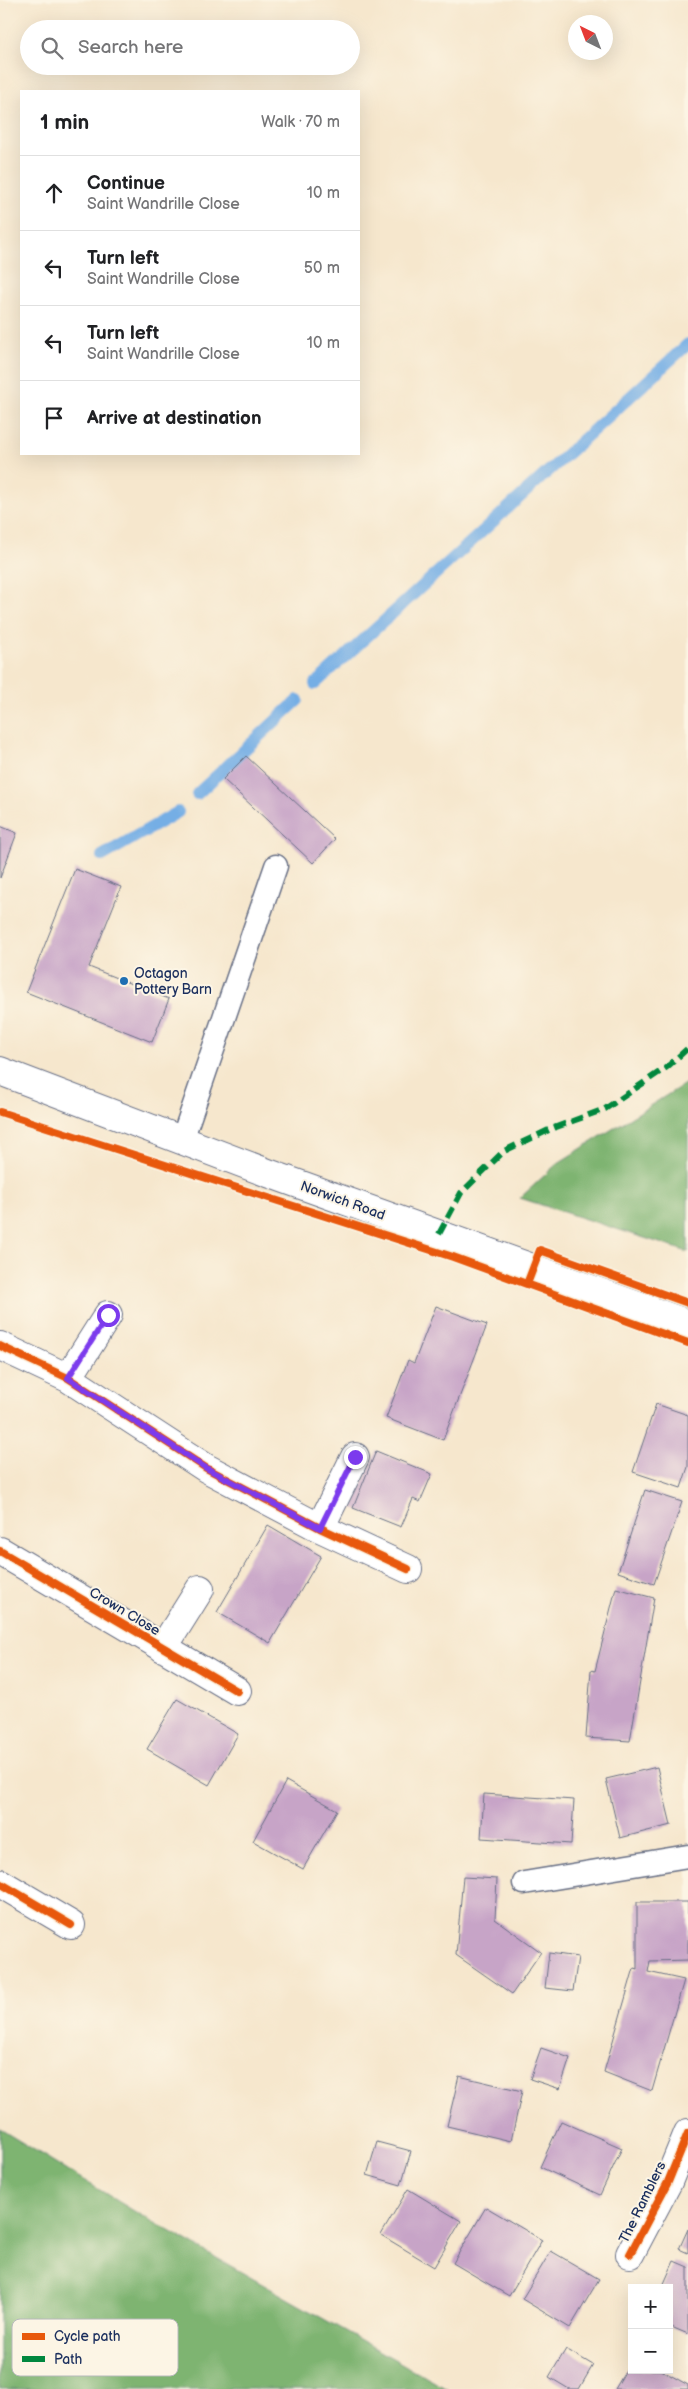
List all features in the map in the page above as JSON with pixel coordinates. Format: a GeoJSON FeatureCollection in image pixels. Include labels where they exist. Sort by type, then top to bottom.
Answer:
{"type":"FeatureCollection","features":[{"type":"Feature","properties":{"kind":"street","name":"Norwich Road"},"geometry":{"type":"LineString","coordinates":[[0,1071],[182,1140],[688,1324]]}},
{"type":"Feature","properties":{"kind":"street"},"geometry":{"type":"LineString","coordinates":[[68,1378],[108,1315]]}},
{"type":"Feature","properties":{"kind":"street"},"geometry":{"type":"LineString","coordinates":[[0,1346],[68,1378],[206,1468],[320,1528],[408,1569]]}},
{"type":"Feature","properties":{"kind":"street"},"geometry":{"type":"LineString","coordinates":[[320,1528],[355,1457]]}},
{"type":"Feature","properties":{"kind":"street","name":"Crown Close"},"geometry":{"type":"LineString","coordinates":[[0,1551],[237,1691]]}},
{"type":"Feature","properties":{"kind":"street","name":"Crown Close"},"geometry":{"type":"LineString","coordinates":[[163,1648],[200,1590]]}},
{"type":"Feature","properties":{"kind":"street"},"geometry":{"type":"LineString","coordinates":[[0,1883],[71,1925]]}},
{"type":"Feature","properties":{"kind":"street","name":"The Ramblers"},"geometry":{"type":"LineString","coordinates":[[630,2254],[668,2182],[688,2133]]}},
{"type":"Feature","properties":{"kind":"lane"},"geometry":{"type":"LineString","coordinates":[[182,1140],[276,866]]}},
{"type":"Feature","properties":{"kind":"lane"},"geometry":{"type":"LineString","coordinates":[[524,1883],[688,1856]]}},
{"type":"Feature","properties":{"kind":"green space"},"geometry":{"type":"Polygon","coordinates":[[[688,1082],[688,1252],[520,1198],[558,1163],[688,1082]]]}},
{"type":"Feature","properties":{"kind":"green space"},"geometry":{"type":"Polygon","coordinates":[[[0,2129],[134,2211],[447,2389],[0,2389],[0,2129]]]}},
{"type":"Feature","properties":{"kind":"building"},"geometry":{"type":"Polygon","coordinates":[[[246,756],[335,839],[313,863],[223,779],[246,756]]]}},
{"type":"Feature","properties":{"kind":"building"},"geometry":{"type":"Polygon","coordinates":[[[0,826],[17,833],[0,878],[0,826]]]}},
{"type":"Feature","properties":{"kind":"building"},"geometry":{"type":"Polygon","coordinates":[[[75,869],[121,887],[89,967],[169,999],[152,1042],[26,992],[75,869]]]}},
{"type":"Feature","properties":{"kind":"building"},"geometry":{"type":"Polygon","coordinates":[[[436,1306],[487,1325],[443,1440],[386,1418],[408,1360],[414,1363],[436,1306]]]}},
{"type":"Feature","properties":{"kind":"building"},"geometry":{"type":"Polygon","coordinates":[[[656,1404],[688,1415],[688,1467],[681,1488],[633,1472],[656,1404]]]}},
{"type":"Feature","properties":{"kind":"building"},"geometry":{"type":"Polygon","coordinates":[[[376,1451],[432,1474],[420,1502],[413,1499],[401,1527],[353,1508],[376,1451]]]}},
{"type":"Feature","properties":{"kind":"building"},"geometry":{"type":"Polygon","coordinates":[[[645,1490],[682,1502],[654,1584],[618,1572],[645,1490]]]}},
{"type":"Feature","properties":{"kind":"building"},"geometry":{"type":"Polygon","coordinates":[[[268,1525],[321,1556],[270,1643],[217,1612],[268,1525]]]}},
{"type":"Feature","properties":{"kind":"building"},"geometry":{"type":"Polygon","coordinates":[[[616,1588],[654,1598],[630,1741],[586,1738],[591,1670],[595,1671],[616,1588]]]}},
{"type":"Feature","properties":{"kind":"building"},"geometry":{"type":"Polygon","coordinates":[[[177,1699],[238,1734],[209,1785],[147,1749],[177,1699]]]}},
{"type":"Feature","properties":{"kind":"building"},"geometry":{"type":"Polygon","coordinates":[[[657,1767],[671,1825],[620,1838],[606,1779],[657,1767]]]}},
{"type":"Feature","properties":{"kind":"building"},"geometry":{"type":"Polygon","coordinates":[[[286,1781],[337,1810],[303,1869],[253,1841],[286,1781]]]}},
{"type":"Feature","properties":{"kind":"building"},"geometry":{"type":"Polygon","coordinates":[[[484,1794],[574,1800],[571,1844],[481,1838],[484,1794]]]}},
{"type":"Feature","properties":{"kind":"building"},"geometry":{"type":"Polygon","coordinates":[[[463,1877],[497,1879],[495,1919],[541,1952],[512,1994],[456,1955],[463,1877]]]}},
{"type":"Feature","properties":{"kind":"building"},"geometry":{"type":"Polygon","coordinates":[[[637,1902],[688,1902],[688,1960],[650,1961],[648,1972],[684,1980],[652,2091],[604,2072],[634,1968],[637,1969],[637,1902]]]}},
{"type":"Feature","properties":{"kind":"building"},"geometry":{"type":"Polygon","coordinates":[[[549,1953],[578,1957],[573,1991],[545,1988],[549,1953]]]}},
{"type":"Feature","properties":{"kind":"building"},"geometry":{"type":"Polygon","coordinates":[[[541,2048],[570,2058],[560,2089],[530,2079],[541,2048]]]}},
{"type":"Feature","properties":{"kind":"building"},"geometry":{"type":"Polygon","coordinates":[[[459,2076],[522,2091],[511,2141],[447,2126],[459,2076]]]}},
{"type":"Feature","properties":{"kind":"building"},"geometry":{"type":"Polygon","coordinates":[[[561,2121],[622,2148],[600,2195],[540,2167],[561,2121]]]}},
{"type":"Feature","properties":{"kind":"building"},"geometry":{"type":"Polygon","coordinates":[[[377,2142],[411,2151],[401,2185],[367,2175],[377,2142]]]}},
{"type":"Feature","properties":{"kind":"building"},"geometry":{"type":"Polygon","coordinates":[[[408,2189],[461,2221],[434,2267],[381,2235],[408,2189]]]}},
{"type":"Feature","properties":{"kind":"building"},"geometry":{"type":"Polygon","coordinates":[[[486,2207],[542,2240],[509,2296],[453,2263],[486,2207]]]}},
{"type":"Feature","properties":{"kind":"building"},"geometry":{"type":"Polygon","coordinates":[[[688,2229],[688,2253],[679,2249],[688,2229]]]}},
{"type":"Feature","properties":{"kind":"building"},"geometry":{"type":"Polygon","coordinates":[[[551,2251],[599,2279],[570,2328],[522,2299],[551,2251]]]}},
{"type":"Feature","properties":{"kind":"building"},"geometry":{"type":"Polygon","coordinates":[[[674,2261],[688,2267],[688,2334],[673,2328],[673,2284],[664,2284],[674,2261]]]}},
{"type":"Feature","properties":{"kind":"building"},"geometry":{"type":"Polygon","coordinates":[[[566,2349],[593,2365],[579,2389],[569,2389],[549,2377],[566,2349]]]}},
{"type":"Feature","properties":{"kind":"building"},"geometry":{"type":"Polygon","coordinates":[[[628,2367],[628,2374],[668,2374],[688,2385],[688,2389],[615,2389],[628,2367]]]}},
{"type":"Feature","properties":{"kind":"waterway"},"geometry":{"type":"LineString","coordinates":[[315,684],[688,344]]}},
{"type":"Feature","properties":{"kind":"waterway"},"geometry":{"type":"LineString","coordinates":[[197,794],[298,700]]}},
{"type":"Feature","properties":{"kind":"waterway"},"geometry":{"type":"LineString","coordinates":[[102,856],[178,812]]}},
{"type":"Feature","properties":{"kind":"marked path"},"geometry":{"type":"LineString","coordinates":[[439,1234],[461,1193],[504,1151],[551,1129],[605,1109],[667,1067],[688,1048]]}},
{"type":"Feature","properties":{"kind":"cycle path"},"geometry":{"type":"LineString","coordinates":[[0,1112],[453,1257],[688,1343]]}},
{"type":"Feature","properties":{"kind":"cycle path"},"geometry":{"type":"LineString","coordinates":[[527,1284],[540,1250],[688,1303]]}},
{"type":"Feature","properties":{"kind":"cycle path"},"geometry":{"type":"LineString","coordinates":[[0,1346],[68,1378],[206,1468],[320,1528],[408,1569]]}},
{"type":"Feature","properties":{"kind":"cycle path"},"geometry":{"type":"LineString","coordinates":[[0,1551],[237,1691]]}},
{"type":"Feature","properties":{"kind":"cycle path"},"geometry":{"type":"LineString","coordinates":[[0,1883],[71,1925]]}},
{"type":"Feature","properties":{"kind":"cycle path"},"geometry":{"type":"LineString","coordinates":[[630,2254],[668,2182],[688,2133]]}},
{"type":"Feature","properties":{"kind":"place","name":"Octagon Pottery Barn"},"geometry":{"type":"Point","coordinates":[124,981]}},
{"type":"Feature","properties":{"kind":"route"},"geometry":{"type":"LineString","coordinates":[[108,1315],[68,1378],[206,1468],[320,1528],[355,1457]]}}]}
